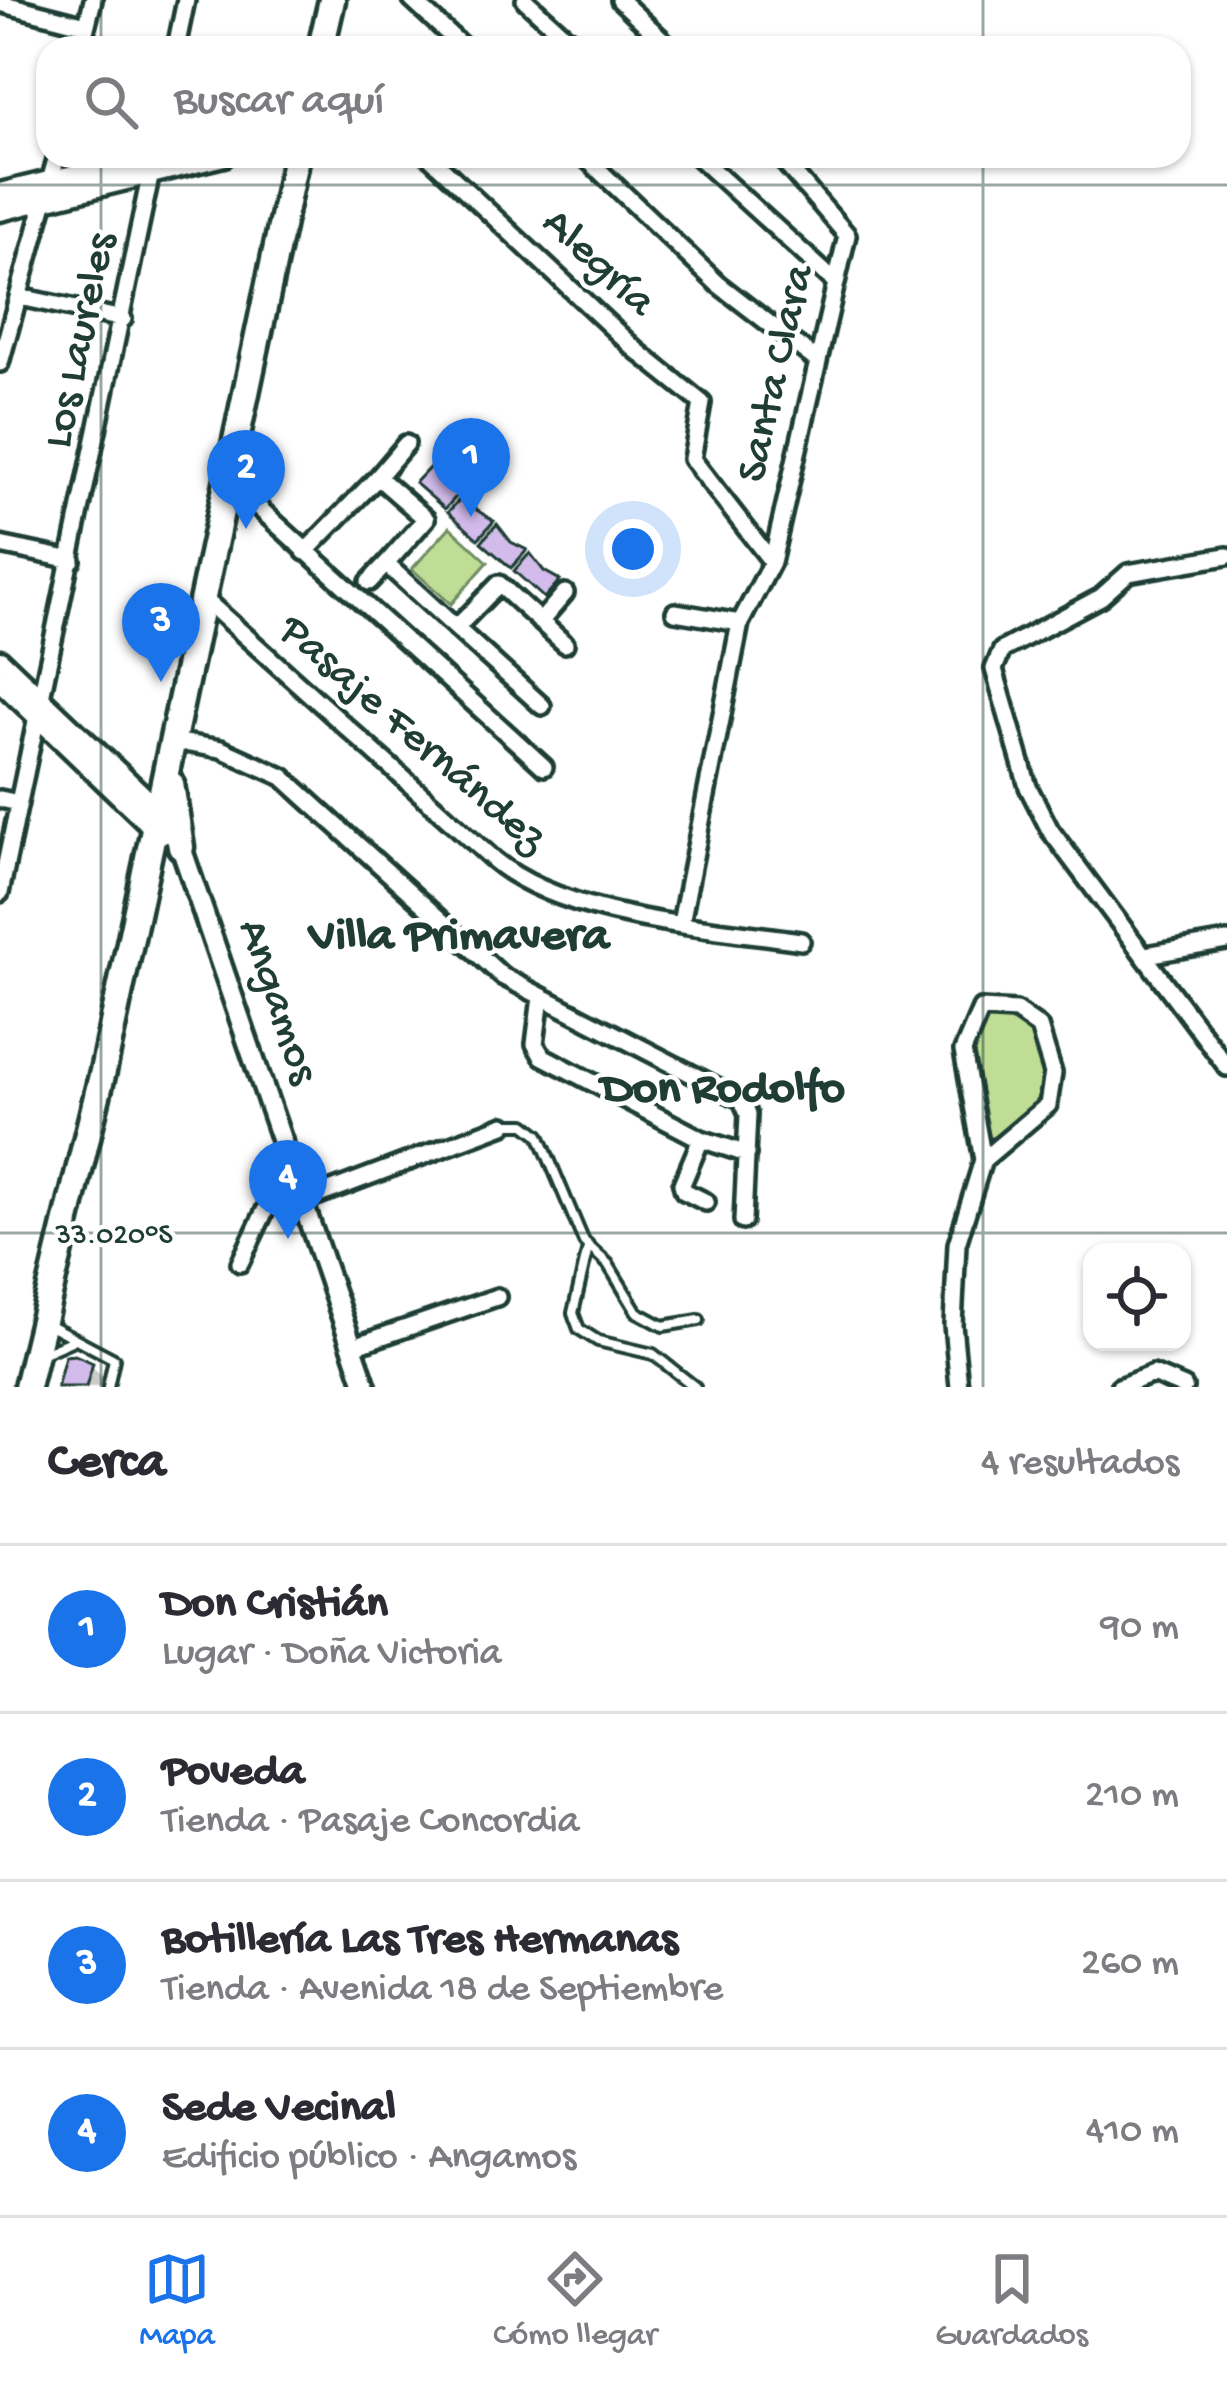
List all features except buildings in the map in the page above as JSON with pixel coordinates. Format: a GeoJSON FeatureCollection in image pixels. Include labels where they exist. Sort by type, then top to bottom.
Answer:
{"type":"FeatureCollection","features":[{"type":"Feature","properties":{"kind":"main road"},"geometry":{"type":"LineString","coordinates":[[324,36],[332,0]]}},
{"type":"Feature","properties":{"kind":"main road"},"geometry":{"type":"LineString","coordinates":[[27,1387],[158,821],[293,168]]}},
{"type":"Feature","properties":{"kind":"main road"},"geometry":{"type":"LineString","coordinates":[[146,875],[167,860],[184,858],[170,753]]}},
{"type":"Feature","properties":{"kind":"street"},"geometry":{"type":"LineString","coordinates":[[84,36],[93,0]]}},
{"type":"Feature","properties":{"kind":"street"},"geometry":{"type":"LineString","coordinates":[[178,36],[186,0]]}},
{"type":"Feature","properties":{"kind":"street"},"geometry":{"type":"LineString","coordinates":[[412,0],[451,36]]}},
{"type":"Feature","properties":{"kind":"street"},"geometry":{"type":"LineString","coordinates":[[525,0],[565,36]]}},
{"type":"Feature","properties":{"kind":"street"},"geometry":{"type":"LineString","coordinates":[[620,0],[658,36]]}},
{"type":"Feature","properties":{"kind":"street"},"geometry":{"type":"LineString","coordinates":[[0,3],[86,25]]}},
{"type":"Feature","properties":{"kind":"street"},"geometry":{"type":"LineString","coordinates":[[0,363],[55,168]]}},
{"type":"Feature","properties":{"kind":"street"},"geometry":{"type":"LineString","coordinates":[[0,211],[51,190],[130,168]]}},
{"type":"Feature","properties":{"kind":"street","name":"Los Laureles"},"geometry":{"type":"LineString","coordinates":[[0,893],[151,168]]}},
{"type":"Feature","properties":{"kind":"street","name":"Alegría"},"geometry":{"type":"LineString","coordinates":[[442,168],[636,350],[702,403],[692,459],[772,562]]}},
{"type":"Feature","properties":{"kind":"street"},"geometry":{"type":"LineString","coordinates":[[597,168],[718,284],[815,359]]}},
{"type":"Feature","properties":{"kind":"street"},"geometry":{"type":"LineString","coordinates":[[710,168],[834,281]]}},
{"type":"Feature","properties":{"kind":"street","name":"Santa Clara"},"geometry":{"type":"LineString","coordinates":[[681,923],[740,623],[772,562],[847,235],[789,168]]}},
{"type":"Feature","properties":{"kind":"street"},"geometry":{"type":"LineString","coordinates":[[0,194],[51,190]]}},
{"type":"Feature","properties":{"kind":"street"},"geometry":{"type":"LineString","coordinates":[[20,296],[123,319]]}},
{"type":"Feature","properties":{"kind":"street"},"geometry":{"type":"LineString","coordinates":[[305,552],[406,444]]}},
{"type":"Feature","properties":{"kind":"street"},"geometry":{"type":"LineString","coordinates":[[369,581],[426,519],[378,476]]}},
{"type":"Feature","properties":{"kind":"street"},"geometry":{"type":"LineString","coordinates":[[227,479],[544,766]]}},
{"type":"Feature","properties":{"kind":"street"},"geometry":{"type":"LineString","coordinates":[[0,544],[72,560]]}},
{"type":"Feature","properties":{"kind":"street"},"geometry":{"type":"LineString","coordinates":[[1227,556],[1128,572],[1102,597],[1002,650],[994,669],[995,688],[1028,787],[1049,830],[1227,1066]]}},
{"type":"Feature","properties":{"kind":"street"},"geometry":{"type":"LineString","coordinates":[[386,563],[542,706]]}},
{"type":"Feature","properties":{"kind":"street"},"geometry":{"type":"LineString","coordinates":[[457,628],[500,584],[565,644]]}},
{"type":"Feature","properties":{"kind":"street"},"geometry":{"type":"LineString","coordinates":[[540,622],[565,593]]}},
{"type":"Feature","properties":{"kind":"street","name":"Pasaje Fernández"},"geometry":{"type":"LineString","coordinates":[[202,597],[516,879],[548,894],[681,923],[801,940]]}},
{"type":"Feature","properties":{"kind":"street"},"geometry":{"type":"LineString","coordinates":[[675,612],[740,623]]}},
{"type":"Feature","properties":{"kind":"street"},"geometry":{"type":"LineString","coordinates":[[0,660],[38,707],[158,821],[184,858]]}},
{"type":"Feature","properties":{"kind":"street"},"geometry":{"type":"LineString","coordinates":[[0,681],[38,707]]}},
{"type":"Feature","properties":{"kind":"street"},"geometry":{"type":"LineString","coordinates":[[170,753],[221,748],[283,777],[475,957],[541,997],[735,1095],[748,1106],[743,1221]]}},
{"type":"Feature","properties":{"kind":"street"},"geometry":{"type":"LineString","coordinates":[[0,799],[19,803]]}},
{"type":"Feature","properties":{"kind":"street","name":"Angamos"},"geometry":{"type":"LineString","coordinates":[[184,858],[366,1387]]}},
{"type":"Feature","properties":{"kind":"street"},"geometry":{"type":"LineString","coordinates":[[1146,955],[1227,941]]}},
{"type":"Feature","properties":{"kind":"street"},"geometry":{"type":"LineString","coordinates":[[541,997],[535,1045],[542,1056],[701,1139],[747,1154]]}},
{"type":"Feature","properties":{"kind":"street"},"geometry":{"type":"LineString","coordinates":[[959,1387],[953,1325],[957,1244],[982,1160],[963,1051],[981,1009],[998,1006],[1039,1027],[1053,1072],[1048,1106],[982,1160]]}},
{"type":"Feature","properties":{"kind":"street"},"geometry":{"type":"LineString","coordinates":[[303,1201],[504,1125]]}},
{"type":"Feature","properties":{"kind":"street"},"geometry":{"type":"LineString","coordinates":[[701,1139],[682,1188],[706,1202]]}},
{"type":"Feature","properties":{"kind":"street"},"geometry":{"type":"LineString","coordinates":[[240,1263],[289,1160]]}},
{"type":"Feature","properties":{"kind":"street"},"geometry":{"type":"LineString","coordinates":[[351,1347],[497,1298]]}},
{"type":"Feature","properties":{"kind":"street"},"geometry":{"type":"LineString","coordinates":[[1119,1387],[1153,1373],[1184,1387]]}},
{"type":"Feature","properties":{"kind":"lane"},"geometry":{"type":"LineString","coordinates":[[504,1125],[525,1124],[539,1135],[588,1248],[608,1264],[644,1318],[673,1327],[699,1320]]}},
{"type":"Feature","properties":{"kind":"lane"},"geometry":{"type":"LineString","coordinates":[[588,1248],[573,1313],[579,1329],[606,1344],[653,1354],[695,1387]]}},
{"type":"Feature","properties":{"kind":"lane"},"geometry":{"type":"LineString","coordinates":[[45,1322],[114,1359],[108,1387]]}},
{"type":"Feature","properties":{"kind":"lane"},"geometry":{"type":"LineString","coordinates":[[36,1356],[72,1340]]}},
{"type":"Feature","properties":{"kind":"green space"},"geometry":{"type":"Polygon","coordinates":[[[450,527],[488,562],[451,604],[412,569],[450,527]]]}},
{"type":"Feature","properties":{"kind":"green space"},"geometry":{"type":"Polygon","coordinates":[[[988,1014],[1025,1022],[1035,1030],[1042,1040],[1046,1067],[1045,1103],[993,1145],[976,1096],[970,1058],[977,1025],[988,1014]]]}},
{"type":"Feature","properties":{"kind":"place","name":"Don Cristián"},"geometry":{"type":"Point","coordinates":[471,517]}},
{"type":"Feature","properties":{"kind":"place","name":"Poveda"},"geometry":{"type":"Point","coordinates":[246,529]}},
{"type":"Feature","properties":{"kind":"place","name":"Botillería Las Tres Hermanas"},"geometry":{"type":"Point","coordinates":[161,682]}},
{"type":"Feature","properties":{"kind":"place","name":"Sede Vecinal"},"geometry":{"type":"Point","coordinates":[288,1239]}},
{"type":"Feature","properties":{"kind":"district","name":"Villa Primavera"},"geometry":{"type":"Point","coordinates":[459,938]}},
{"type":"Feature","properties":{"kind":"district","name":"Don Rodolfo"},"geometry":{"type":"Point","coordinates":[723,1091]}}]}
